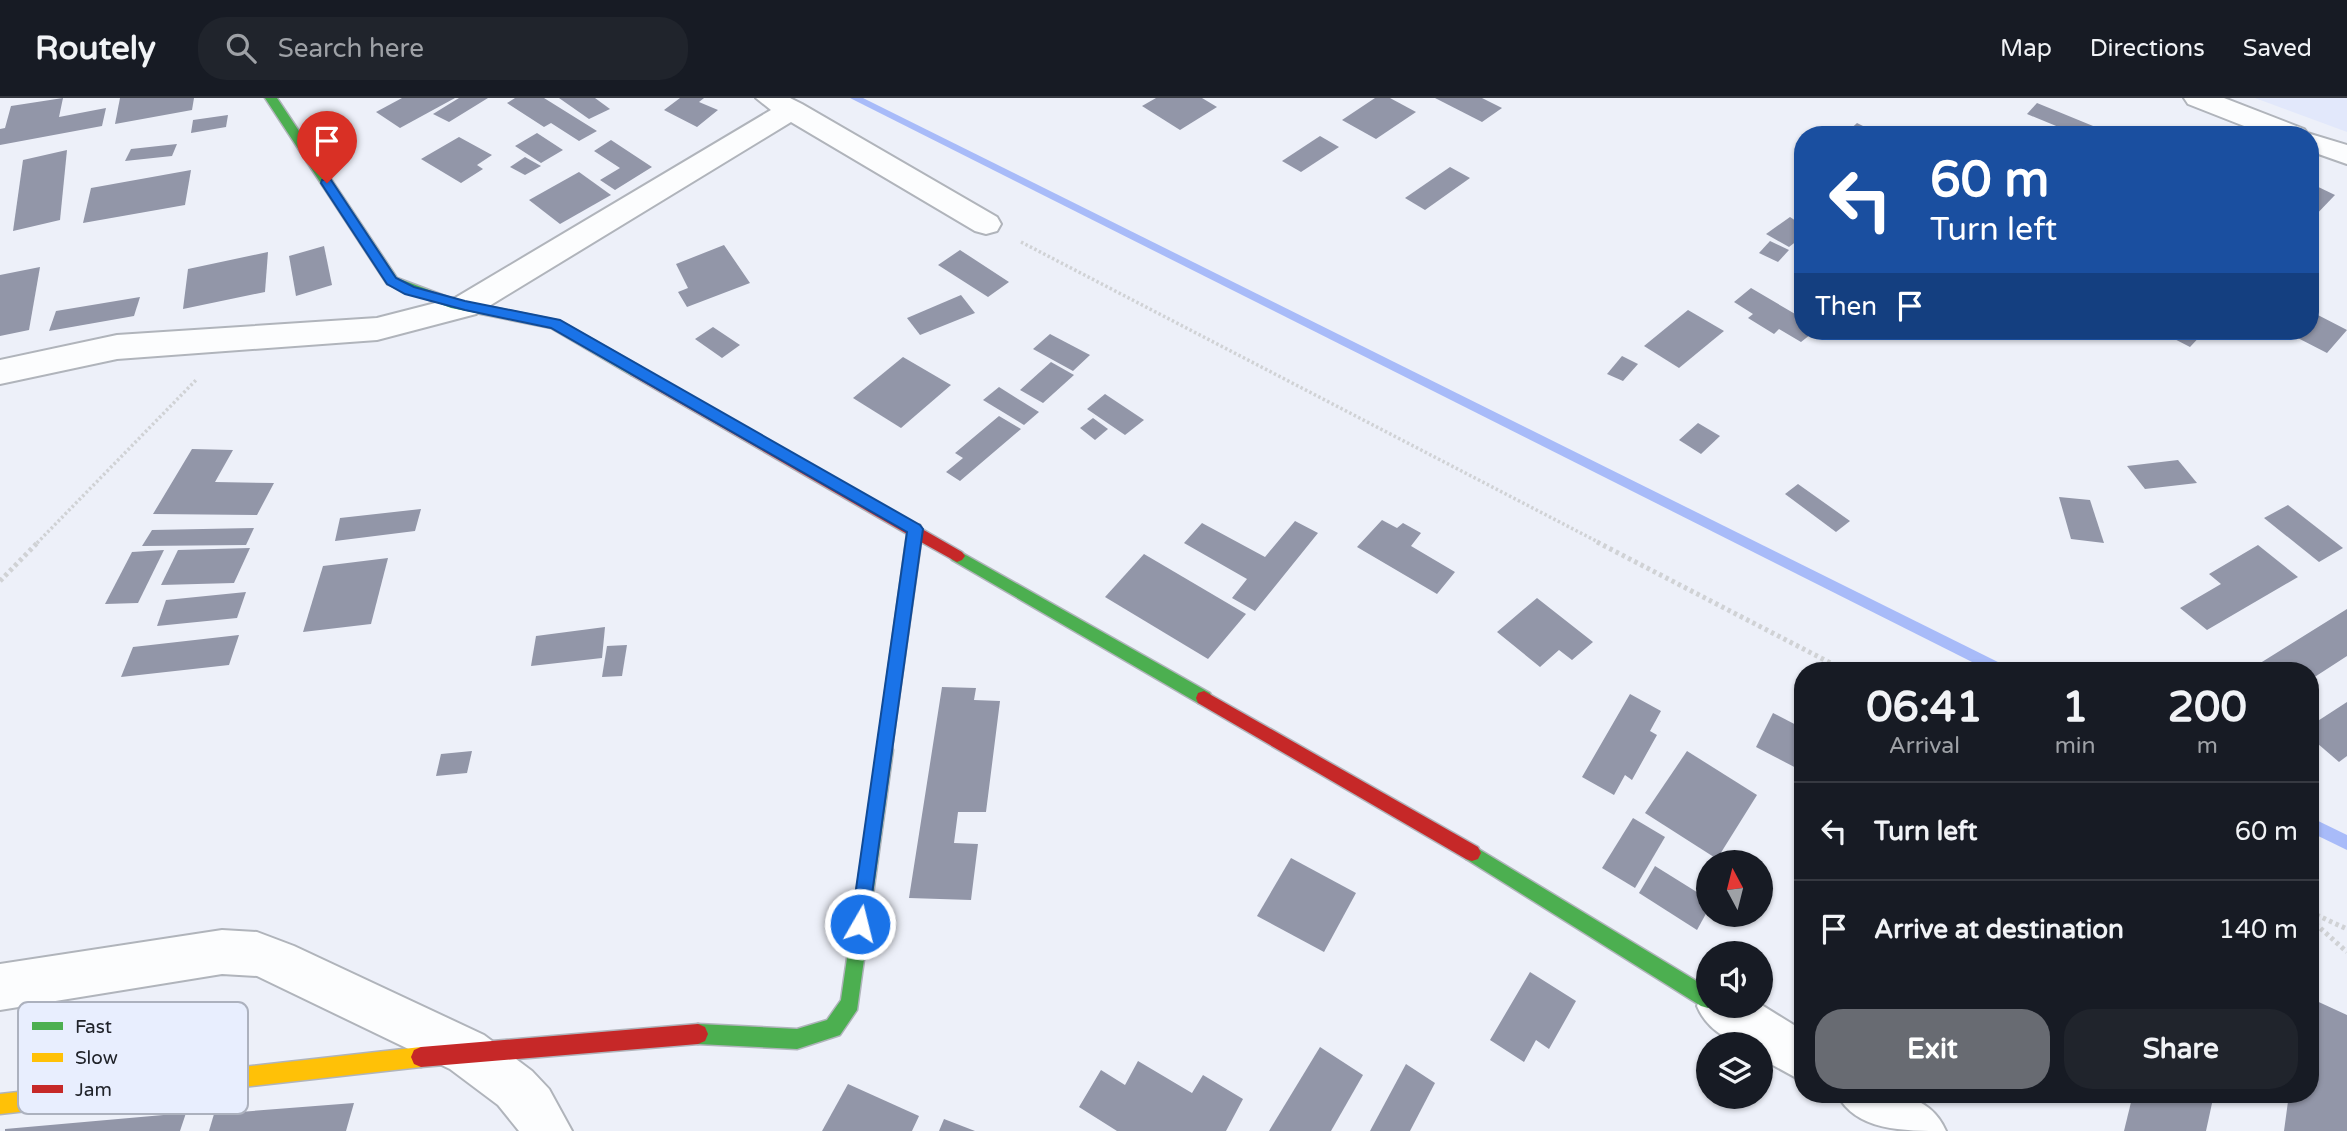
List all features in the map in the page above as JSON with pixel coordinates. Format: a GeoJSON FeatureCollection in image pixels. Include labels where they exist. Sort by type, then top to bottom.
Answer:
{"type":"FeatureCollection","features":[{"type":"Feature","properties":{"kind":"street"},"geometry":{"type":"LineString","coordinates":[[271,98],[392,281],[409,290],[465,306],[555,324],[915,529],[1472,853],[1696,992]]}},
{"type":"Feature","properties":{"kind":"street"},"geometry":{"type":"LineString","coordinates":[[2199,98],[2271,126]]}},
{"type":"Feature","properties":{"kind":"street"},"geometry":{"type":"LineString","coordinates":[[0,372],[117,347],[377,329],[465,306],[781,104],[986,224]]}},
{"type":"Feature","properties":{"kind":"street"},"geometry":{"type":"LineString","coordinates":[[2319,144],[2347,155]]}},
{"type":"Feature","properties":{"kind":"street"},"geometry":{"type":"LineString","coordinates":[[248,1076],[467,1052],[712,1033],[797,1039],[834,1028],[850,1003],[915,529]]}},
{"type":"Feature","properties":{"kind":"street"},"geometry":{"type":"LineString","coordinates":[[0,987],[222,952],[257,954],[294,968],[467,1052],[515,1088],[532,1106],[547,1131]]}},
{"type":"Feature","properties":{"kind":"street"},"geometry":{"type":"LineString","coordinates":[[1739,1018],[1794,1052]]}},
{"type":"Feature","properties":{"kind":"street"},"geometry":{"type":"LineString","coordinates":[[0,1104],[18,1102]]}},
{"type":"Feature","properties":{"kind":"street"},"geometry":{"type":"LineString","coordinates":[[1876,1103],[1922,1131]]}},
{"type":"Feature","properties":{"kind":"path"},"geometry":{"type":"LineString","coordinates":[[986,224],[1829,662]]}},
{"type":"Feature","properties":{"kind":"path"},"geometry":{"type":"LineString","coordinates":[[0,581],[237,339]]}},
{"type":"Feature","properties":{"kind":"path"},"geometry":{"type":"LineString","coordinates":[[2319,916],[2347,929]]}},
{"type":"Feature","properties":{"kind":"path"},"geometry":{"type":"LineString","coordinates":[[2319,927],[2347,952]]}},
{"type":"Feature","properties":{"kind":"shaded area"},"geometry":{"type":"Polygon","coordinates":[[[2255,98],[2347,98],[2347,132],[2255,98]]]}},
{"type":"Feature","properties":{"kind":"building"},"geometry":{"type":"Polygon","coordinates":[[[63,98],[59,117],[106,108],[102,126],[0,145],[0,129],[5,128],[11,106],[63,98]]]}},
{"type":"Feature","properties":{"kind":"building"},"geometry":{"type":"Polygon","coordinates":[[[120,98],[194,98],[192,110],[115,124],[120,98]]]}},
{"type":"Feature","properties":{"kind":"building"},"geometry":{"type":"Polygon","coordinates":[[[402,98],[455,98],[400,128],[376,112],[402,98]]]}},
{"type":"Feature","properties":{"kind":"building"},"geometry":{"type":"Polygon","coordinates":[[[459,98],[488,98],[449,122],[433,114],[459,98]]]}},
{"type":"Feature","properties":{"kind":"building"},"geometry":{"type":"Polygon","coordinates":[[[515,98],[544,98],[597,131],[579,141],[551,123],[544,127],[507,103],[515,98]]]}},
{"type":"Feature","properties":{"kind":"building"},"geometry":{"type":"Polygon","coordinates":[[[559,98],[595,98],[610,109],[589,119],[559,98]]]}},
{"type":"Feature","properties":{"kind":"building"},"geometry":{"type":"Polygon","coordinates":[[[680,98],[704,98],[699,102],[718,110],[697,127],[664,110],[680,98]]]}},
{"type":"Feature","properties":{"kind":"building"},"geometry":{"type":"Polygon","coordinates":[[[1156,98],[1202,98],[1217,107],[1180,130],[1142,106],[1156,98]]]}},
{"type":"Feature","properties":{"kind":"building"},"geometry":{"type":"Polygon","coordinates":[[[1375,98],[1390,98],[1416,112],[1376,139],[1342,120],[1375,98]]]}},
{"type":"Feature","properties":{"kind":"building"},"geometry":{"type":"Polygon","coordinates":[[[1435,98],[1482,98],[1502,108],[1482,122],[1435,98]]]}},
{"type":"Feature","properties":{"kind":"building"},"geometry":{"type":"Polygon","coordinates":[[[2037,103],[2093,126],[2056,126],[2027,114],[2037,103]]]}},
{"type":"Feature","properties":{"kind":"building"},"geometry":{"type":"Polygon","coordinates":[[[228,115],[226,127],[191,133],[193,120],[228,115]]]}},
{"type":"Feature","properties":{"kind":"building"},"geometry":{"type":"Polygon","coordinates":[[[537,133],[563,150],[541,163],[515,146],[537,133]]]}},
{"type":"Feature","properties":{"kind":"building"},"geometry":{"type":"Polygon","coordinates":[[[1320,136],[1339,147],[1301,172],[1282,161],[1320,136]]]}},
{"type":"Feature","properties":{"kind":"building"},"geometry":{"type":"Polygon","coordinates":[[[459,137],[492,155],[477,165],[483,169],[461,183],[421,159],[459,137]]]}},
{"type":"Feature","properties":{"kind":"building"},"geometry":{"type":"Polygon","coordinates":[[[611,140],[652,167],[615,190],[600,180],[620,168],[594,151],[611,140]]]}},
{"type":"Feature","properties":{"kind":"building"},"geometry":{"type":"Polygon","coordinates":[[[177,144],[172,156],[125,161],[131,149],[177,144]]]}},
{"type":"Feature","properties":{"kind":"building"},"geometry":{"type":"Polygon","coordinates":[[[67,150],[60,220],[13,231],[23,160],[67,150]]]}},
{"type":"Feature","properties":{"kind":"building"},"geometry":{"type":"Polygon","coordinates":[[[525,157],[541,166],[525,175],[510,167],[525,157]]]}},
{"type":"Feature","properties":{"kind":"building"},"geometry":{"type":"Polygon","coordinates":[[[1450,167],[1470,178],[1425,210],[1405,198],[1450,167]]]}},
{"type":"Feature","properties":{"kind":"building"},"geometry":{"type":"Polygon","coordinates":[[[191,170],[185,205],[83,223],[91,188],[191,170]]]}},
{"type":"Feature","properties":{"kind":"building"},"geometry":{"type":"Polygon","coordinates":[[[579,172],[611,195],[560,224],[529,200],[579,172]]]}},
{"type":"Feature","properties":{"kind":"building"},"geometry":{"type":"Polygon","coordinates":[[[2319,187],[2335,195],[2319,212],[2319,187]]]}},
{"type":"Feature","properties":{"kind":"building"},"geometry":{"type":"Polygon","coordinates":[[[1790,217],[1794,220],[1794,243],[1789,247],[1766,234],[1790,217]]]}},
{"type":"Feature","properties":{"kind":"building"},"geometry":{"type":"Polygon","coordinates":[[[1770,241],[1789,250],[1778,262],[1759,253],[1770,241]]]}},
{"type":"Feature","properties":{"kind":"building"},"geometry":{"type":"Polygon","coordinates":[[[724,245],[750,283],[687,307],[678,292],[688,288],[676,264],[724,245]]]}},
{"type":"Feature","properties":{"kind":"building"},"geometry":{"type":"Polygon","coordinates":[[[324,246],[332,285],[296,296],[289,256],[324,246]]]}},
{"type":"Feature","properties":{"kind":"building"},"geometry":{"type":"Polygon","coordinates":[[[960,250],[1009,282],[988,297],[938,265],[960,250]]]}},
{"type":"Feature","properties":{"kind":"building"},"geometry":{"type":"Polygon","coordinates":[[[268,252],[265,292],[183,309],[188,269],[268,252]]]}},
{"type":"Feature","properties":{"kind":"building"},"geometry":{"type":"Polygon","coordinates":[[[40,267],[29,330],[0,336],[0,275],[40,267]]]}},
{"type":"Feature","properties":{"kind":"building"},"geometry":{"type":"Polygon","coordinates":[[[1751,288],[1794,313],[1794,338],[1779,329],[1774,334],[1748,318],[1753,314],[1734,302],[1751,288]]]}},
{"type":"Feature","properties":{"kind":"building"},"geometry":{"type":"Polygon","coordinates":[[[961,295],[975,313],[920,335],[907,318],[961,295]]]}},
{"type":"Feature","properties":{"kind":"building"},"geometry":{"type":"Polygon","coordinates":[[[140,297],[134,316],[49,331],[56,311],[140,297]]]}},
{"type":"Feature","properties":{"kind":"building"},"geometry":{"type":"Polygon","coordinates":[[[1688,310],[1724,331],[1679,368],[1644,346],[1688,310]]]}},
{"type":"Feature","properties":{"kind":"building"},"geometry":{"type":"Polygon","coordinates":[[[2319,316],[2347,330],[2327,353],[2302,340],[2319,340],[2319,316]]]}},
{"type":"Feature","properties":{"kind":"building"},"geometry":{"type":"Polygon","coordinates":[[[713,327],[740,345],[722,358],[695,339],[713,327]]]}},
{"type":"Feature","properties":{"kind":"building"},"geometry":{"type":"Polygon","coordinates":[[[1050,334],[1090,355],[1073,371],[1033,349],[1050,334]]]}},
{"type":"Feature","properties":{"kind":"building"},"geometry":{"type":"Polygon","coordinates":[[[2176,340],[2197,340],[2190,347],[2176,340]]]}},
{"type":"Feature","properties":{"kind":"building"},"geometry":{"type":"Polygon","coordinates":[[[1622,356],[1638,364],[1623,381],[1607,374],[1622,356]]]}},
{"type":"Feature","properties":{"kind":"building"},"geometry":{"type":"Polygon","coordinates":[[[903,357],[951,385],[901,428],[853,398],[903,357]]]}},
{"type":"Feature","properties":{"kind":"building"},"geometry":{"type":"Polygon","coordinates":[[[1051,362],[1074,375],[1043,403],[1020,390],[1051,362]]]}},
{"type":"Feature","properties":{"kind":"building"},"geometry":{"type":"Polygon","coordinates":[[[999,387],[1039,412],[1024,425],[983,400],[999,387]]]}},
{"type":"Feature","properties":{"kind":"building"},"geometry":{"type":"Polygon","coordinates":[[[1105,394],[1144,420],[1125,435],[1087,409],[1105,394]]]}},
{"type":"Feature","properties":{"kind":"building"},"geometry":{"type":"Polygon","coordinates":[[[999,416],[1021,429],[960,481],[946,472],[963,458],[955,453],[999,416]]]}},
{"type":"Feature","properties":{"kind":"building"},"geometry":{"type":"Polygon","coordinates":[[[1093,418],[1108,429],[1095,440],[1080,428],[1093,418]]]}},
{"type":"Feature","properties":{"kind":"building"},"geometry":{"type":"Polygon","coordinates":[[[1698,423],[1720,436],[1701,454],[1679,440],[1698,423]]]}},
{"type":"Feature","properties":{"kind":"building"},"geometry":{"type":"Polygon","coordinates":[[[192,449],[233,450],[215,482],[274,483],[257,515],[153,514],[192,449]]]}},
{"type":"Feature","properties":{"kind":"building"},"geometry":{"type":"Polygon","coordinates":[[[2178,460],[2197,483],[2145,489],[2127,466],[2178,460]]]}},
{"type":"Feature","properties":{"kind":"building"},"geometry":{"type":"Polygon","coordinates":[[[1798,484],[1850,521],[1836,532],[1785,494],[1798,484]]]}},
{"type":"Feature","properties":{"kind":"building"},"geometry":{"type":"Polygon","coordinates":[[[2059,497],[2090,500],[2104,543],[2071,539],[2059,497]]]}},
{"type":"Feature","properties":{"kind":"building"},"geometry":{"type":"Polygon","coordinates":[[[2288,505],[2343,548],[2319,562],[2264,518],[2288,505]]]}},
{"type":"Feature","properties":{"kind":"building"},"geometry":{"type":"Polygon","coordinates":[[[421,509],[415,531],[335,541],[340,518],[421,509]]]}},
{"type":"Feature","properties":{"kind":"building"},"geometry":{"type":"Polygon","coordinates":[[[1382,520],[1397,528],[1403,523],[1421,533],[1411,546],[1455,572],[1437,594],[1357,547],[1382,520]]]}},
{"type":"Feature","properties":{"kind":"building"},"geometry":{"type":"Polygon","coordinates":[[[1295,521],[1318,533],[1255,611],[1232,598],[1247,579],[1184,543],[1202,523],[1265,557],[1295,521]]]}},
{"type":"Feature","properties":{"kind":"building"},"geometry":{"type":"Polygon","coordinates":[[[254,528],[246,545],[142,546],[152,530],[254,528]]]}},
{"type":"Feature","properties":{"kind":"building"},"geometry":{"type":"Polygon","coordinates":[[[2258,545],[2298,577],[2207,630],[2180,608],[2221,584],[2209,574],[2258,545]]]}},
{"type":"Feature","properties":{"kind":"building"},"geometry":{"type":"Polygon","coordinates":[[[250,548],[234,583],[161,585],[178,550],[250,548]]]}},
{"type":"Feature","properties":{"kind":"building"},"geometry":{"type":"Polygon","coordinates":[[[164,550],[138,603],[105,604],[132,552],[164,550]]]}},
{"type":"Feature","properties":{"kind":"building"},"geometry":{"type":"Polygon","coordinates":[[[1144,554],[1246,614],[1208,659],[1105,597],[1144,554]]]}},
{"type":"Feature","properties":{"kind":"building"},"geometry":{"type":"Polygon","coordinates":[[[388,558],[371,624],[303,632],[323,566],[388,558]]]}},
{"type":"Feature","properties":{"kind":"building"},"geometry":{"type":"Polygon","coordinates":[[[246,592],[237,618],[157,626],[166,600],[246,592]]]}},
{"type":"Feature","properties":{"kind":"building"},"geometry":{"type":"Polygon","coordinates":[[[1537,598],[1593,642],[1572,660],[1559,650],[1540,667],[1497,632],[1537,598]]]}},
{"type":"Feature","properties":{"kind":"building"},"geometry":{"type":"Polygon","coordinates":[[[2347,609],[2347,656],[2319,674],[2319,662],[2262,662],[2347,609]]]}},
{"type":"Feature","properties":{"kind":"building"},"geometry":{"type":"Polygon","coordinates":[[[605,627],[602,658],[531,666],[536,636],[605,627]]]}},
{"type":"Feature","properties":{"kind":"building"},"geometry":{"type":"Polygon","coordinates":[[[239,635],[229,665],[121,677],[133,647],[239,635]]]}},
{"type":"Feature","properties":{"kind":"building"},"geometry":{"type":"Polygon","coordinates":[[[627,645],[622,676],[602,677],[607,646],[627,645]]]}},
{"type":"Feature","properties":{"kind":"building"},"geometry":{"type":"Polygon","coordinates":[[[942,687],[976,688],[974,700],[1000,701],[986,812],[958,812],[954,843],[978,844],[971,900],[909,898],[942,687]]]}},
{"type":"Feature","properties":{"kind":"building"},"geometry":{"type":"Polygon","coordinates":[[[1630,694],[1661,711],[1650,731],[1657,735],[1632,780],[1625,775],[1614,795],[1582,777],[1630,694]]]}},
{"type":"Feature","properties":{"kind":"building"},"geometry":{"type":"Polygon","coordinates":[[[2347,702],[2347,756],[2339,762],[2319,745],[2319,720],[2347,702]]]}},
{"type":"Feature","properties":{"kind":"building"},"geometry":{"type":"Polygon","coordinates":[[[1773,713],[1794,724],[1794,767],[1756,747],[1773,713]]]}},
{"type":"Feature","properties":{"kind":"building"},"geometry":{"type":"Polygon","coordinates":[[[472,751],[467,773],[436,776],[441,754],[472,751]]]}},
{"type":"Feature","properties":{"kind":"building"},"geometry":{"type":"Polygon","coordinates":[[[1687,751],[1757,795],[1723,850],[1703,850],[1645,813],[1687,751]]]}},
{"type":"Feature","properties":{"kind":"building"},"geometry":{"type":"Polygon","coordinates":[[[1633,818],[1665,837],[1635,888],[1602,868],[1633,818]]]}},
{"type":"Feature","properties":{"kind":"building"},"geometry":{"type":"Polygon","coordinates":[[[1291,858],[1356,893],[1324,952],[1257,916],[1291,858]]]}},
{"type":"Feature","properties":{"kind":"building"},"geometry":{"type":"Polygon","coordinates":[[[1655,866],[1696,892],[1697,930],[1639,893],[1655,866]]]}},
{"type":"Feature","properties":{"kind":"building"},"geometry":{"type":"Polygon","coordinates":[[[1530,972],[1576,1001],[1549,1049],[1536,1040],[1524,1062],[1490,1040],[1530,972]]]}},
{"type":"Feature","properties":{"kind":"building"},"geometry":{"type":"Polygon","coordinates":[[[2319,1002],[2347,1015],[2347,1131],[2284,1131],[2288,1103],[2319,1103],[2319,1002]]]}},
{"type":"Feature","properties":{"kind":"building"},"geometry":{"type":"Polygon","coordinates":[[[1320,1047],[1363,1075],[1331,1131],[1269,1131],[1320,1047]]]}},
{"type":"Feature","properties":{"kind":"building"},"geometry":{"type":"Polygon","coordinates":[[[1138,1061],[1192,1093],[1203,1075],[1243,1099],[1226,1131],[1117,1131],[1079,1107],[1101,1070],[1125,1085],[1138,1061]]]}},
{"type":"Feature","properties":{"kind":"building"},"geometry":{"type":"Polygon","coordinates":[[[1406,1064],[1435,1083],[1410,1131],[1370,1131],[1406,1064]]]}},
{"type":"Feature","properties":{"kind":"building"},"geometry":{"type":"Polygon","coordinates":[[[848,1084],[919,1116],[912,1131],[822,1131],[848,1084]]]}},
{"type":"Feature","properties":{"kind":"building"},"geometry":{"type":"Polygon","coordinates":[[[354,1103],[346,1131],[209,1131],[214,1114],[248,1114],[248,1111],[354,1103]]]}},
{"type":"Feature","properties":{"kind":"building"},"geometry":{"type":"Polygon","coordinates":[[[2131,1103],[2212,1103],[2206,1131],[2124,1131],[2131,1103]]]}},
{"type":"Feature","properties":{"kind":"building"},"geometry":{"type":"Polygon","coordinates":[[[175,1114],[186,1114],[180,1131],[5,1129],[175,1114]]]}},
{"type":"Feature","properties":{"kind":"building"},"geometry":{"type":"Polygon","coordinates":[[[944,1119],[975,1131],[939,1131],[944,1119]]]}},
{"type":"Feature","properties":{"kind":"waterway"},"geometry":{"type":"LineString","coordinates":[[855,98],[1985,662]]}},
{"type":"Feature","properties":{"kind":"waterway"},"geometry":{"type":"LineString","coordinates":[[2319,829],[2347,843]]}},
{"type":"Feature","properties":{"kind":"traffic: fast"},"geometry":{"type":"LineString","coordinates":[[271,98],[392,281],[451,303],[555,324],[636,371]]}},
{"type":"Feature","properties":{"kind":"traffic: fast"},"geometry":{"type":"LineString","coordinates":[[957,556],[1204,698]]}},
{"type":"Feature","properties":{"kind":"traffic: fast"},"geometry":{"type":"LineString","coordinates":[[698,1034],[797,1039],[833,1028],[850,1003],[885,750]]}},
{"type":"Feature","properties":{"kind":"traffic: fast"},"geometry":{"type":"LineString","coordinates":[[1472,853],[1696,992]]}},
{"type":"Feature","properties":{"kind":"traffic: slow"},"geometry":{"type":"LineString","coordinates":[[248,1076],[421,1057]]}},
{"type":"Feature","properties":{"kind":"traffic: slow"},"geometry":{"type":"LineString","coordinates":[[0,1104],[18,1102]]}},
{"type":"Feature","properties":{"kind":"traffic: jam"},"geometry":{"type":"LineString","coordinates":[[636,371],[957,556]]}},
{"type":"Feature","properties":{"kind":"traffic: jam"},"geometry":{"type":"LineString","coordinates":[[885,750],[915,529]]}},
{"type":"Feature","properties":{"kind":"traffic: jam"},"geometry":{"type":"LineString","coordinates":[[1204,698],[1472,853]]}},
{"type":"Feature","properties":{"kind":"traffic: jam"},"geometry":{"type":"LineString","coordinates":[[421,1057],[698,1034]]}},
{"type":"Feature","properties":{"kind":"route"},"geometry":{"type":"LineString","coordinates":[[327,183],[392,281],[409,290],[465,306],[555,324],[915,529],[860,924]]}}]}
